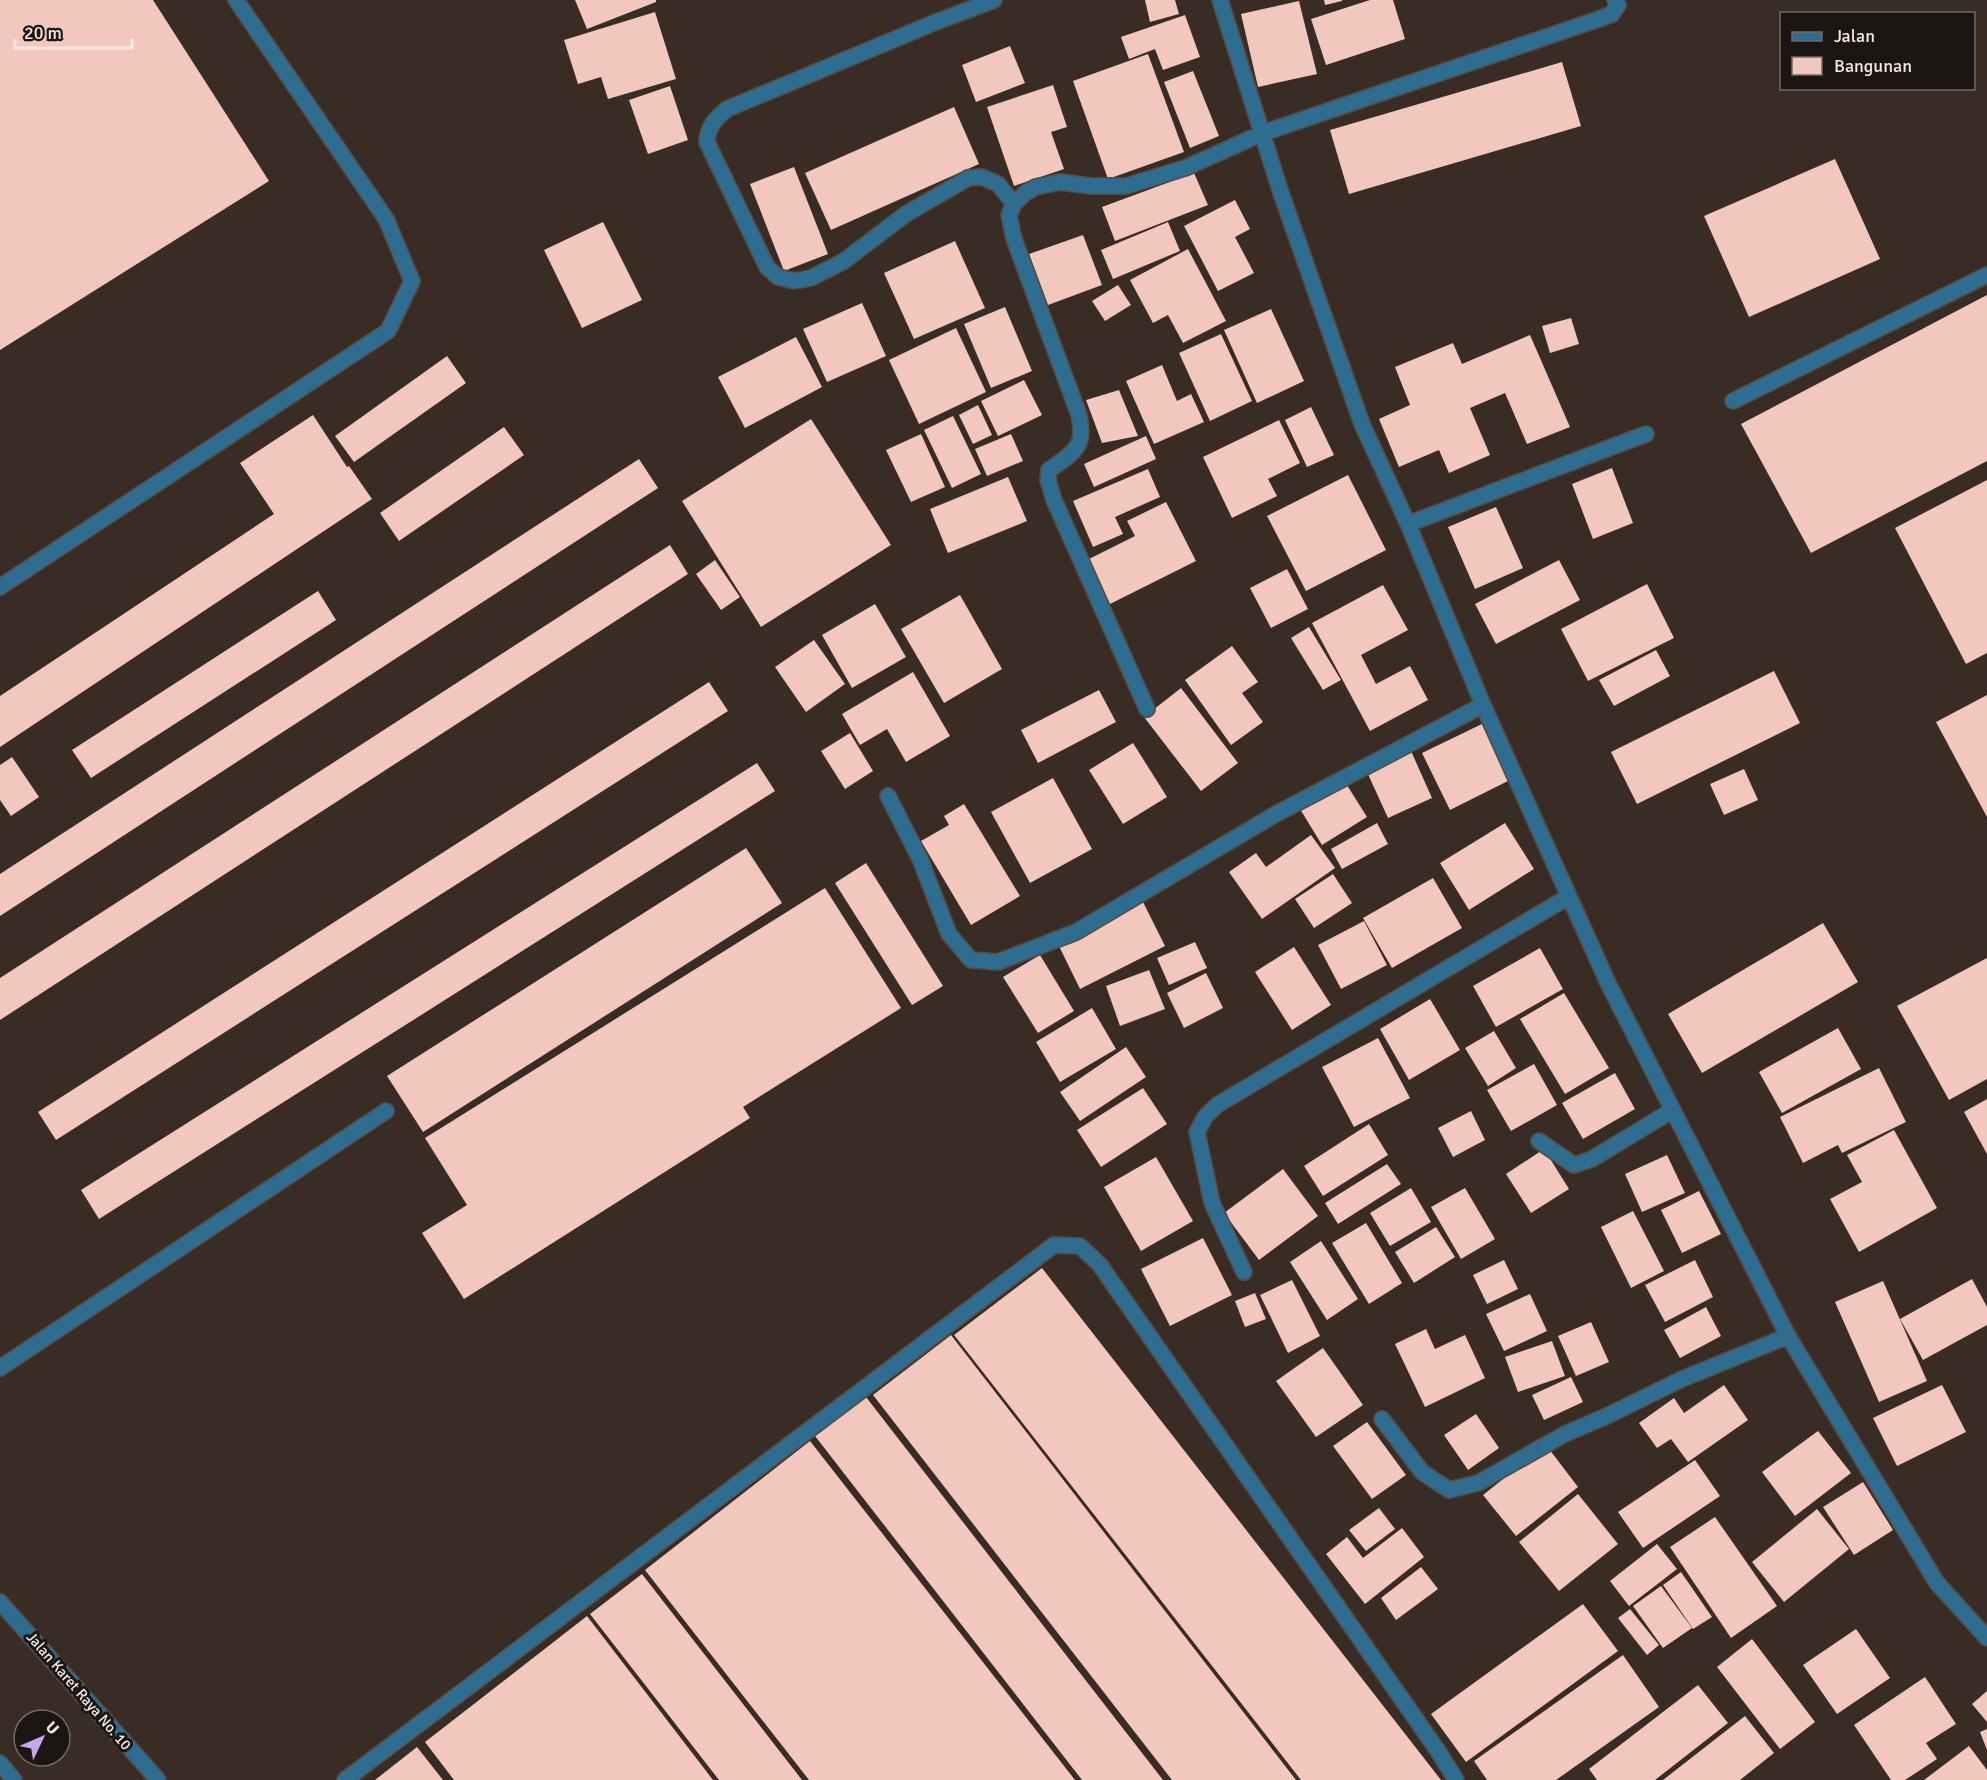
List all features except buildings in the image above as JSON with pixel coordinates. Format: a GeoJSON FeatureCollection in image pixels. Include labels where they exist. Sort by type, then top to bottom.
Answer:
{"type":"FeatureCollection","features":[{"type":"Feature","properties":{"kind":"street"},"geometry":{"type":"LineString","coordinates":[[0,587],[388,331],[412,281],[386,219],[236,0]]}},
{"type":"Feature","properties":{"kind":"street"},"geometry":{"type":"LineString","coordinates":[[994,0],[925,26],[727,109],[714,120],[708,130],[707,142],[767,267],[777,277],[794,281],[811,278],[844,261],[906,214],[968,178],[982,177],[998,184],[1014,204]]}},
{"type":"Feature","properties":{"kind":"street"},"geometry":{"type":"LineString","coordinates":[[1220,0],[1281,194],[1362,424],[1408,524],[1483,705],[1608,983],[1788,1336],[1937,1582],[1987,1638]]}},
{"type":"Feature","properties":{"kind":"street"},"geometry":{"type":"LineString","coordinates":[[1147,709],[1054,500],[1048,480],[1049,470],[1075,450],[1082,440],[1082,425],[1014,239],[1009,215],[1014,204],[1025,193],[1036,187],[1060,182],[1091,186],[1126,186],[1185,168],[1263,133],[1599,20],[1612,14],[1618,5],[1616,0]]}},
{"type":"Feature","properties":{"kind":"street"},"geometry":{"type":"LineString","coordinates":[[1733,402],[1987,275]]}},
{"type":"Feature","properties":{"kind":"street"},"geometry":{"type":"LineString","coordinates":[[1408,524],[1646,434]]}},
{"type":"Feature","properties":{"kind":"street"},"geometry":{"type":"LineString","coordinates":[[888,796],[920,859],[949,934],[971,960],[998,962],[1076,932],[1276,814],[1483,705]]}},
{"type":"Feature","properties":{"kind":"street"},"geometry":{"type":"LineString","coordinates":[[1244,1272],[1212,1203],[1197,1132],[1205,1117],[1218,1105],[1568,897]]}},
{"type":"Feature","properties":{"kind":"street"},"geometry":{"type":"LineString","coordinates":[[1539,1141],[1574,1165],[1593,1159],[1673,1110]]}},
{"type":"Feature","properties":{"kind":"street"},"geometry":{"type":"LineString","coordinates":[[0,1368],[386,1111]]}},
{"type":"Feature","properties":{"kind":"street"},"geometry":{"type":"LineString","coordinates":[[345,1780],[1054,1245],[1080,1245],[1100,1265],[1456,1780]]}},
{"type":"Feature","properties":{"kind":"street"},"geometry":{"type":"LineString","coordinates":[[1382,1419],[1422,1472],[1449,1490],[1478,1483],[1565,1434],[1683,1379],[1788,1336]]}},
{"type":"Feature","properties":{"kind":"street","name":"Jalan Karet Raya No. 10"},"geometry":{"type":"LineString","coordinates":[[0,1602],[158,1780]]}},
{"type":"Feature","properties":{"kind":"street"},"geometry":{"type":"LineString","coordinates":[[0,1763],[14,1780]]}}]}
